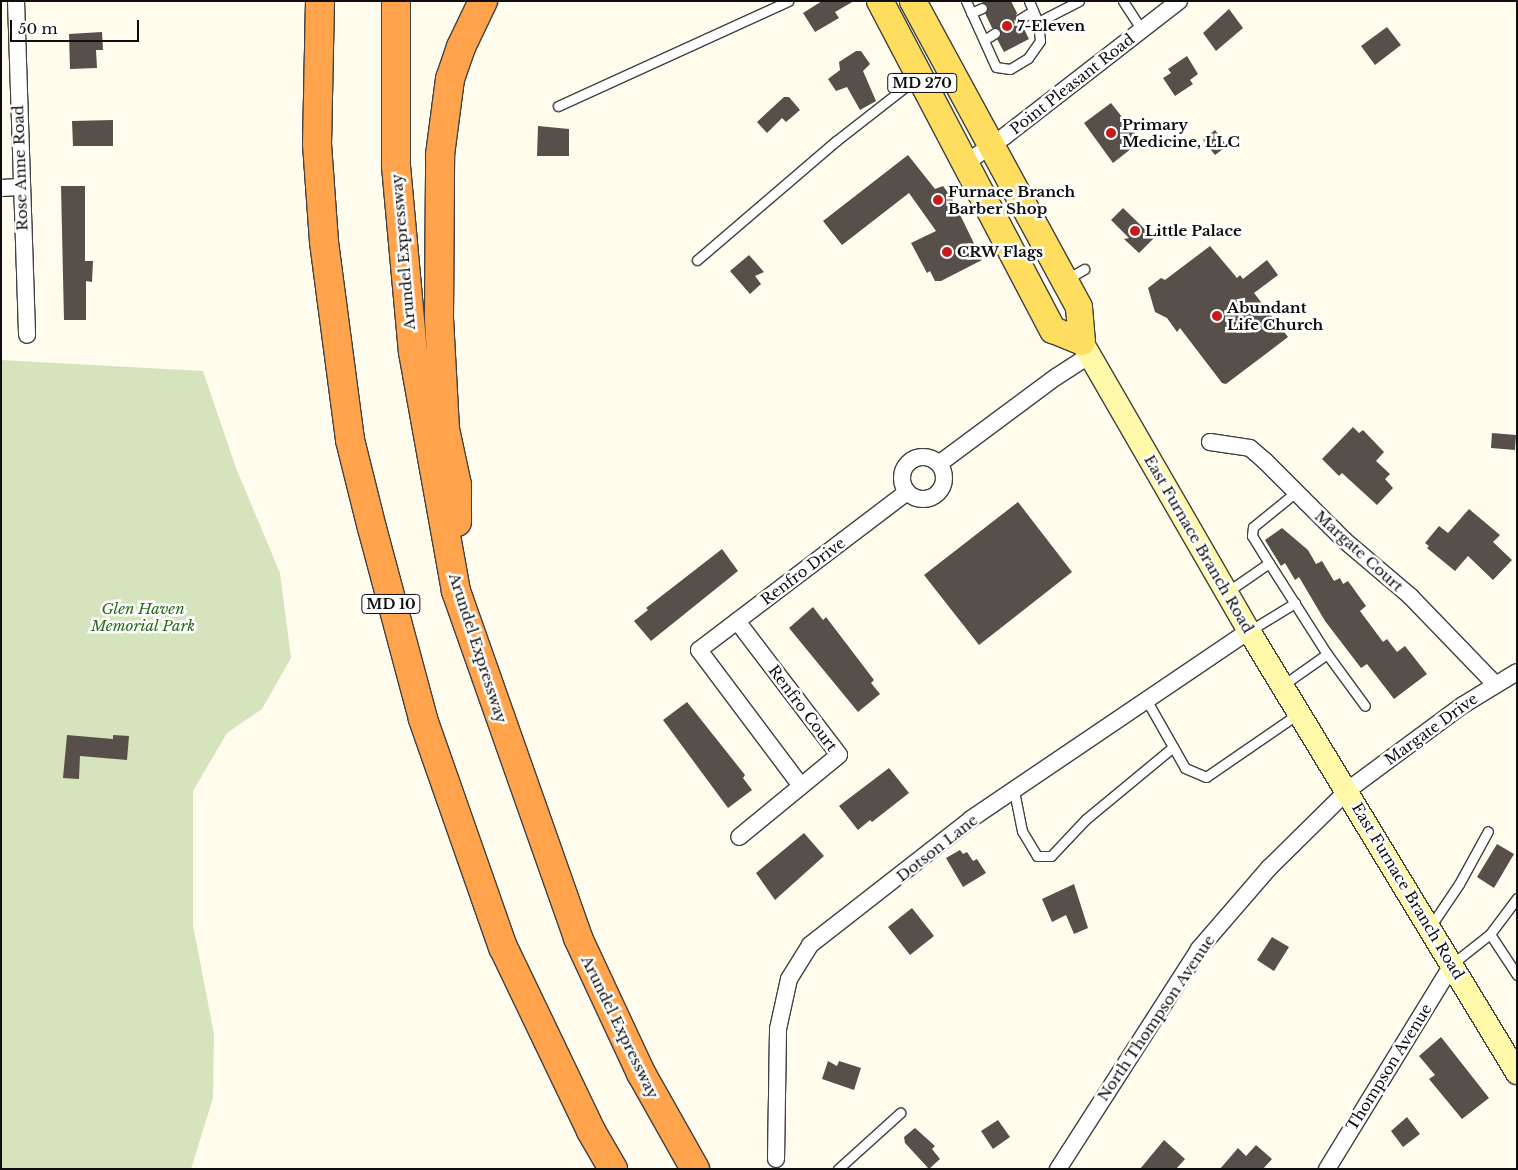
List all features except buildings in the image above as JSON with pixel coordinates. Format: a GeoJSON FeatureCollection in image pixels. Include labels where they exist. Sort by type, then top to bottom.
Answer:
{"type":"FeatureCollection","features":[{"type":"Feature","properties":{"kind":"highway","name":"MD 10"},"geometry":{"type":"LineString","coordinates":[[320,1],[317,144],[324,242],[350,440],[372,528],[423,719],[502,947],[591,1132],[614,1169]]}},
{"type":"Feature","properties":{"kind":"highway","name":"Arundel Expressway"},"geometry":{"type":"LineString","coordinates":[[396,1],[396,166],[412,342],[456,591],[578,938],[641,1073],[695,1169]]}},
{"type":"Feature","properties":{"kind":"highway"},"geometry":{"type":"LineString","coordinates":[[456,591],[457,485],[445,429],[439,317],[440,155],[450,79],[461,47],[483,1]]}},
{"type":"Feature","properties":{"kind":"main road","name":"MD 270"},"geometry":{"type":"LineString","coordinates":[[880,1],[964,164],[1053,330],[1086,349]]}},
{"type":"Feature","properties":{"kind":"main road","name":"East Furnace Branch Road"},"geometry":{"type":"LineString","coordinates":[[914,2],[991,146],[1074,275],[1086,349],[1249,631],[1348,790],[1517,1073]]}},
{"type":"Feature","properties":{"kind":"street","name":"Rose Anne Road"},"geometry":{"type":"LineString","coordinates":[[16,1],[20,187],[26,335]]}},
{"type":"Feature","properties":{"kind":"street","name":"Point Pleasant Road"},"geometry":{"type":"LineString","coordinates":[[964,164],[991,146],[1179,1]]}},
{"type":"Feature","properties":{"kind":"street"},"geometry":{"type":"LineString","coordinates":[[1,188],[20,187]]}},
{"type":"Feature","properties":{"kind":"street"},"geometry":{"type":"LineString","coordinates":[[940,463],[1056,377],[1086,349]]}},
{"type":"Feature","properties":{"kind":"street","name":"Margate Court"},"geometry":{"type":"LineString","coordinates":[[1210,442],[1250,448],[1344,540],[1410,596],[1495,684]]}},
{"type":"Feature","properties":{"kind":"street"},"geometry":{"type":"LineString","coordinates":[[928,456],[940,463],[945,475],[942,489],[936,495],[918,499],[907,492],[901,480],[904,467],[909,462],[914,458],[928,456]]}},
{"type":"Feature","properties":{"kind":"street","name":"Renfro Drive"},"geometry":{"type":"LineString","coordinates":[[802,786],[699,650],[907,492]]}},
{"type":"Feature","properties":{"kind":"street","name":"Renfro Court"},"geometry":{"type":"LineString","coordinates":[[737,621],[839,755],[739,837]]}},
{"type":"Feature","properties":{"kind":"street","name":"Dotson Lane"},"geometry":{"type":"LineString","coordinates":[[778,1164],[778,1029],[789,979],[810,946],[971,819],[1249,631]]}},
{"type":"Feature","properties":{"kind":"street","name":"Margate Drive"},"geometry":{"type":"LineString","coordinates":[[1348,790],[1495,684],[1517,672]]}},
{"type":"Feature","properties":{"kind":"street","name":"North Thompson Avenue"},"geometry":{"type":"LineString","coordinates":[[1058,1169],[1199,948],[1269,868],[1348,790]]}},
{"type":"Feature","properties":{"kind":"street","name":"Thompson Avenue"},"geometry":{"type":"LineString","coordinates":[[1327,1169],[1452,965]]}},
{"type":"Feature","properties":{"kind":"lane"},"geometry":{"type":"LineString","coordinates":[[558,106],[788,1]]}},
{"type":"Feature","properties":{"kind":"lane"},"geometry":{"type":"LineString","coordinates":[[966,1],[996,67],[1010,69],[1028,58],[1040,41],[1038,22],[1028,1]]}},
{"type":"Feature","properties":{"kind":"lane"},"geometry":{"type":"LineString","coordinates":[[1038,22],[1080,1]]}},
{"type":"Feature","properties":{"kind":"lane"},"geometry":{"type":"LineString","coordinates":[[1123,1],[1142,30]]}},
{"type":"Feature","properties":{"kind":"lane"},"geometry":{"type":"LineString","coordinates":[[972,13],[982,8]]}},
{"type":"Feature","properties":{"kind":"lane"},"geometry":{"type":"LineString","coordinates":[[1020,19],[1033,11]]}},
{"type":"Feature","properties":{"kind":"lane"},"geometry":{"type":"LineString","coordinates":[[984,40],[995,34]]}},
{"type":"Feature","properties":{"kind":"lane"},"geometry":{"type":"LineString","coordinates":[[697,260],[836,142],[919,76]]}},
{"type":"Feature","properties":{"kind":"lane"},"geometry":{"type":"LineString","coordinates":[[1296,492],[1252,527],[1252,536],[1327,654],[1365,706]]}},
{"type":"Feature","properties":{"kind":"lane"},"geometry":{"type":"LineString","coordinates":[[1227,592],[1269,563]]}},
{"type":"Feature","properties":{"kind":"lane"},"geometry":{"type":"LineString","coordinates":[[1249,631],[1295,603]]}},
{"type":"Feature","properties":{"kind":"lane"},"geometry":{"type":"LineString","coordinates":[[1283,685],[1327,654]]}},
{"type":"Feature","properties":{"kind":"lane"},"geometry":{"type":"LineString","coordinates":[[1147,701],[1185,768],[1206,777],[1300,713]]}},
{"type":"Feature","properties":{"kind":"lane"},"geometry":{"type":"LineString","coordinates":[[1014,791],[1022,831],[1037,856],[1051,856],[1086,819],[1173,747]]}},
{"type":"Feature","properties":{"kind":"lane"},"geometry":{"type":"LineString","coordinates":[[1430,928],[1459,884],[1488,831]]}},
{"type":"Feature","properties":{"kind":"lane"},"geometry":{"type":"LineString","coordinates":[[1452,965],[1490,934],[1517,898]]}},
{"type":"Feature","properties":{"kind":"lane"},"geometry":{"type":"LineString","coordinates":[[1490,934],[1517,975]]}},
{"type":"Feature","properties":{"kind":"lane"},"geometry":{"type":"LineString","coordinates":[[838,1169],[900,1113]]}},
{"type":"Feature","properties":{"kind":"green space","name":"Glen Haven Memorial Park"},"geometry":{"type":"Polygon","coordinates":[[[1,360],[203,371],[236,468],[280,573],[291,658],[262,709],[227,733],[193,791],[193,925],[214,1034],[213,1098],[191,1169],[1,1169],[1,360]]]}},
{"type":"Feature","properties":{"kind":"place","name":"7-Eleven"},"geometry":{"type":"Point","coordinates":[1007,26]}},
{"type":"Feature","properties":{"kind":"place","name":"Primary Medicine, LLC"},"geometry":{"type":"Point","coordinates":[1111,133]}},
{"type":"Feature","properties":{"kind":"place","name":"Furnace Branch Barber Shop"},"geometry":{"type":"Point","coordinates":[938,200]}},
{"type":"Feature","properties":{"kind":"place","name":"Little Palace"},"geometry":{"type":"Point","coordinates":[1135,231]}},
{"type":"Feature","properties":{"kind":"place","name":"CRW Flags"},"geometry":{"type":"Point","coordinates":[947,252]}},
{"type":"Feature","properties":{"kind":"place","name":"Abundant Life Church"},"geometry":{"type":"Point","coordinates":[1217,316]}}]}
